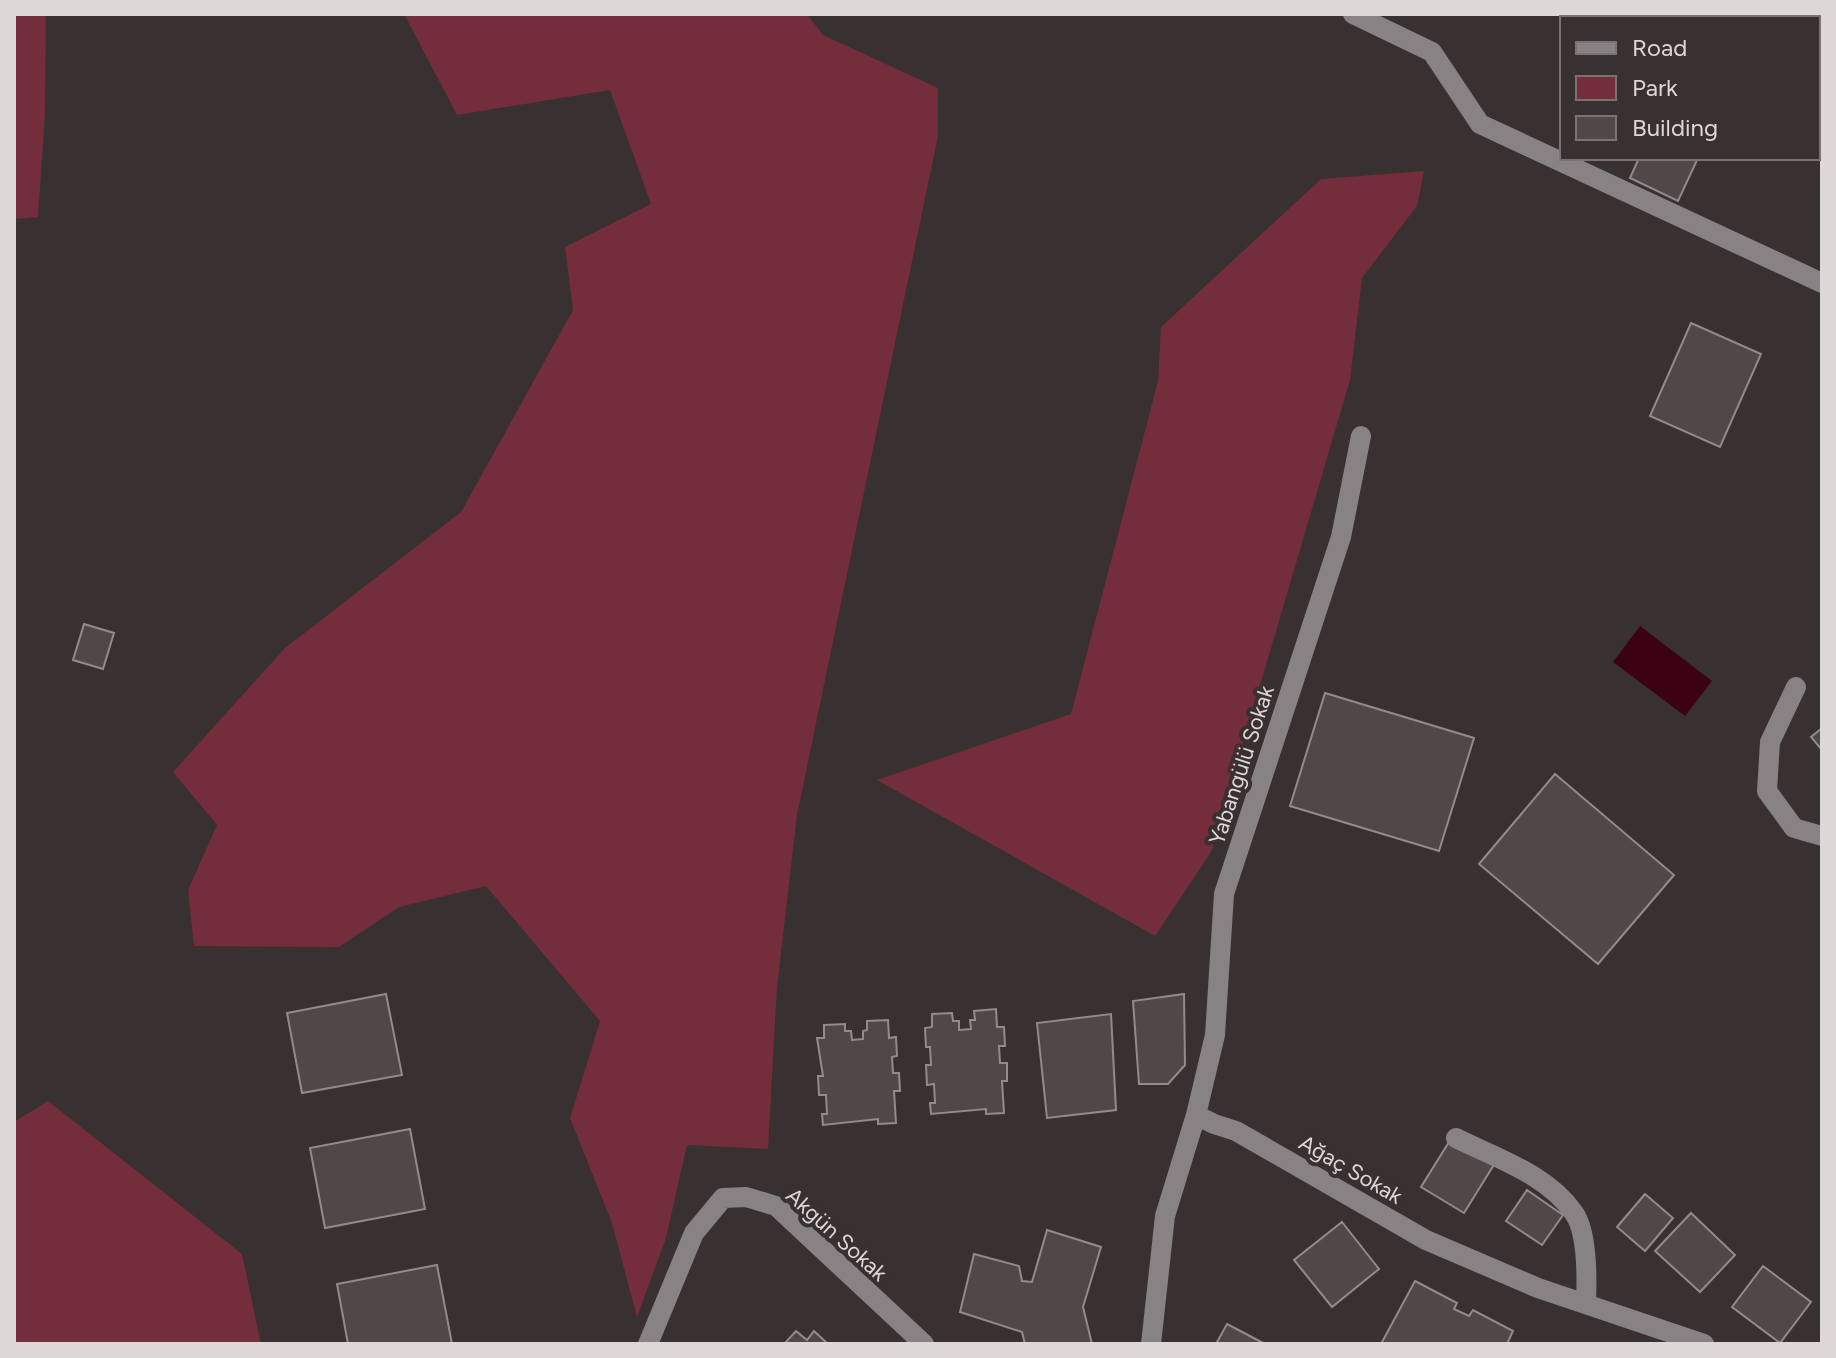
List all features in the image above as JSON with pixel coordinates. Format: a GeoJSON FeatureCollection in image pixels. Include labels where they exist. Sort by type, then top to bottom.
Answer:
{"type":"FeatureCollection","features":[{"type":"Feature","properties":{"kind":"street"},"geometry":{"type":"LineString","coordinates":[[1353,14],[1432,52],[1480,124],[1822,283]]}},
{"type":"Feature","properties":{"kind":"street","name":"Yabangülü Sokak"},"geometry":{"type":"LineString","coordinates":[[1196,1115],[1215,1035],[1224,894],[1341,537],[1361,436]]}},
{"type":"Feature","properties":{"kind":"street"},"geometry":{"type":"LineString","coordinates":[[1796,687],[1770,742],[1767,791],[1794,828],[1822,836]]}},
{"type":"Feature","properties":{"kind":"street"},"geometry":{"type":"LineString","coordinates":[[1151,1344],[1165,1216],[1196,1115]]}},
{"type":"Feature","properties":{"kind":"street","name":"Ağaç Sokak"},"geometry":{"type":"LineString","coordinates":[[1196,1115],[1236,1131],[1426,1240],[1538,1288],[1704,1344]]}},
{"type":"Feature","properties":{"kind":"street"},"geometry":{"type":"LineString","coordinates":[[1456,1138],[1548,1184],[1576,1215],[1588,1266],[1586,1303]]}},
{"type":"Feature","properties":{"kind":"street","name":"Akgün Sokak"},"geometry":{"type":"LineString","coordinates":[[648,1344],[694,1233],[723,1198],[746,1197],[776,1206],[924,1344]]}},
{"type":"Feature","properties":{"kind":"green space"},"geometry":{"type":"Polygon","coordinates":[[[14,14],[46,14],[45,114],[38,217],[14,219],[14,14]]]}},
{"type":"Feature","properties":{"kind":"green space"},"geometry":{"type":"Polygon","coordinates":[[[404,14],[807,14],[823,35],[938,88],[938,136],[797,815],[777,987],[768,1149],[687,1145],[666,1238],[637,1317],[612,1223],[570,1118],[600,1021],[486,886],[399,907],[339,947],[194,946],[188,890],[217,825],[173,772],[285,648],[461,512],[573,310],[565,247],[651,204],[610,90],[457,115],[404,14]]]}},
{"type":"Feature","properties":{"kind":"green space"},"geometry":{"type":"Polygon","coordinates":[[[1424,171],[1417,206],[1362,278],[1350,380],[1211,852],[1155,936],[877,780],[1071,714],[1158,381],[1161,327],[1321,179],[1424,171]]]}},
{"type":"Feature","properties":{"kind":"green space"},"geometry":{"type":"Polygon","coordinates":[[[48,1101],[242,1254],[261,1344],[14,1344],[14,1122],[48,1101]]]}},
{"type":"Feature","properties":{"kind":"shaded area"},"geometry":{"type":"Polygon","coordinates":[[[1640,626],[1712,681],[1685,716],[1613,662],[1640,626]]]}},
{"type":"Feature","properties":{"kind":"building"},"geometry":{"type":"Polygon","coordinates":[[[1638,160],[1697,160],[1678,201],[1630,178],[1638,160]]]}},
{"type":"Feature","properties":{"kind":"building"},"geometry":{"type":"Polygon","coordinates":[[[1691,323],[1761,354],[1720,447],[1650,416],[1691,323]]]}},
{"type":"Feature","properties":{"kind":"building"},"geometry":{"type":"Polygon","coordinates":[[[84,624],[114,633],[103,669],[73,660],[84,624]]]}},
{"type":"Feature","properties":{"kind":"building"},"geometry":{"type":"Polygon","coordinates":[[[1325,693],[1474,738],[1439,851],[1290,806],[1325,693]]]}},
{"type":"Feature","properties":{"kind":"building"},"geometry":{"type":"Polygon","coordinates":[[[1822,728],[1822,750],[1811,737],[1822,728]]]}},
{"type":"Feature","properties":{"kind":"building"},"geometry":{"type":"Polygon","coordinates":[[[1555,774],[1674,875],[1598,964],[1479,864],[1555,774]]]}},
{"type":"Feature","properties":{"kind":"building"},"geometry":{"type":"Polygon","coordinates":[[[386,994],[402,1075],[302,1093],[287,1013],[386,994]]]}},
{"type":"Feature","properties":{"kind":"building"},"geometry":{"type":"Polygon","coordinates":[[[1184,994],[1185,1065],[1168,1084],[1139,1084],[1133,1001],[1184,994]]]}},
{"type":"Feature","properties":{"kind":"building"},"geometry":{"type":"Polygon","coordinates":[[[996,1009],[997,1027],[1004,1027],[1005,1046],[999,1046],[1000,1063],[1007,1063],[1007,1081],[1002,1081],[1004,1113],[986,1114],[986,1109],[931,1114],[930,1103],[935,1103],[934,1084],[927,1085],[926,1065],[931,1065],[925,1028],[932,1027],[932,1014],[952,1013],[953,1021],[959,1021],[959,1030],[971,1029],[970,1020],[975,1020],[974,1011],[996,1009]]]}},
{"type":"Feature","properties":{"kind":"building"},"geometry":{"type":"Polygon","coordinates":[[[1111,1014],[1116,1110],[1047,1118],[1037,1023],[1111,1014]]]}},
{"type":"Feature","properties":{"kind":"building"},"geometry":{"type":"Polygon","coordinates":[[[888,1020],[889,1038],[896,1037],[897,1056],[892,1057],[893,1073],[899,1073],[900,1091],[894,1091],[896,1123],[878,1124],[878,1119],[823,1125],[822,1114],[827,1114],[826,1095],[819,1095],[818,1076],[823,1076],[817,1038],[824,1038],[824,1025],[845,1024],[845,1031],[851,1031],[852,1040],[863,1039],[867,1021],[888,1020]]]}},
{"type":"Feature","properties":{"kind":"building"},"geometry":{"type":"Polygon","coordinates":[[[410,1129],[425,1209],[325,1228],[310,1148],[410,1129]]]}},
{"type":"Feature","properties":{"kind":"building"},"geometry":{"type":"Polygon","coordinates":[[[1452,1137],[1495,1163],[1464,1213],[1421,1187],[1452,1137]]]}},
{"type":"Feature","properties":{"kind":"building"},"geometry":{"type":"Polygon","coordinates":[[[1527,1190],[1563,1215],[1542,1245],[1506,1221],[1527,1190]]]}},
{"type":"Feature","properties":{"kind":"building"},"geometry":{"type":"Polygon","coordinates":[[[1645,1194],[1673,1218],[1645,1251],[1617,1227],[1645,1194]]]}},
{"type":"Feature","properties":{"kind":"building"},"geometry":{"type":"Polygon","coordinates":[[[1691,1213],[1735,1255],[1700,1292],[1655,1251],[1691,1213]]]}},
{"type":"Feature","properties":{"kind":"building"},"geometry":{"type":"Polygon","coordinates":[[[1342,1222],[1379,1269],[1332,1307],[1294,1260],[1342,1222]]]}},
{"type":"Feature","properties":{"kind":"building"},"geometry":{"type":"Polygon","coordinates":[[[1047,1230],[1101,1247],[1083,1307],[1092,1344],[1025,1344],[1022,1332],[960,1312],[974,1254],[1019,1266],[1022,1281],[1032,1282],[1047,1230]]]}},
{"type":"Feature","properties":{"kind":"building"},"geometry":{"type":"Polygon","coordinates":[[[437,1265],[452,1344],[348,1344],[337,1284],[437,1265]]]}},
{"type":"Feature","properties":{"kind":"building"},"geometry":{"type":"Polygon","coordinates":[[[1763,1266],[1811,1302],[1780,1343],[1732,1307],[1763,1266]]]}},
{"type":"Feature","properties":{"kind":"building"},"geometry":{"type":"Polygon","coordinates":[[[1415,1281],[1457,1303],[1454,1309],[1469,1316],[1473,1310],[1513,1331],[1507,1344],[1381,1344],[1415,1281]]]}},
{"type":"Feature","properties":{"kind":"building"},"geometry":{"type":"Polygon","coordinates":[[[1227,1324],[1265,1344],[1216,1344],[1227,1324]]]}},
{"type":"Feature","properties":{"kind":"building"},"geometry":{"type":"Polygon","coordinates":[[[796,1331],[807,1340],[814,1331],[828,1344],[784,1344],[796,1331]]]}}]}
